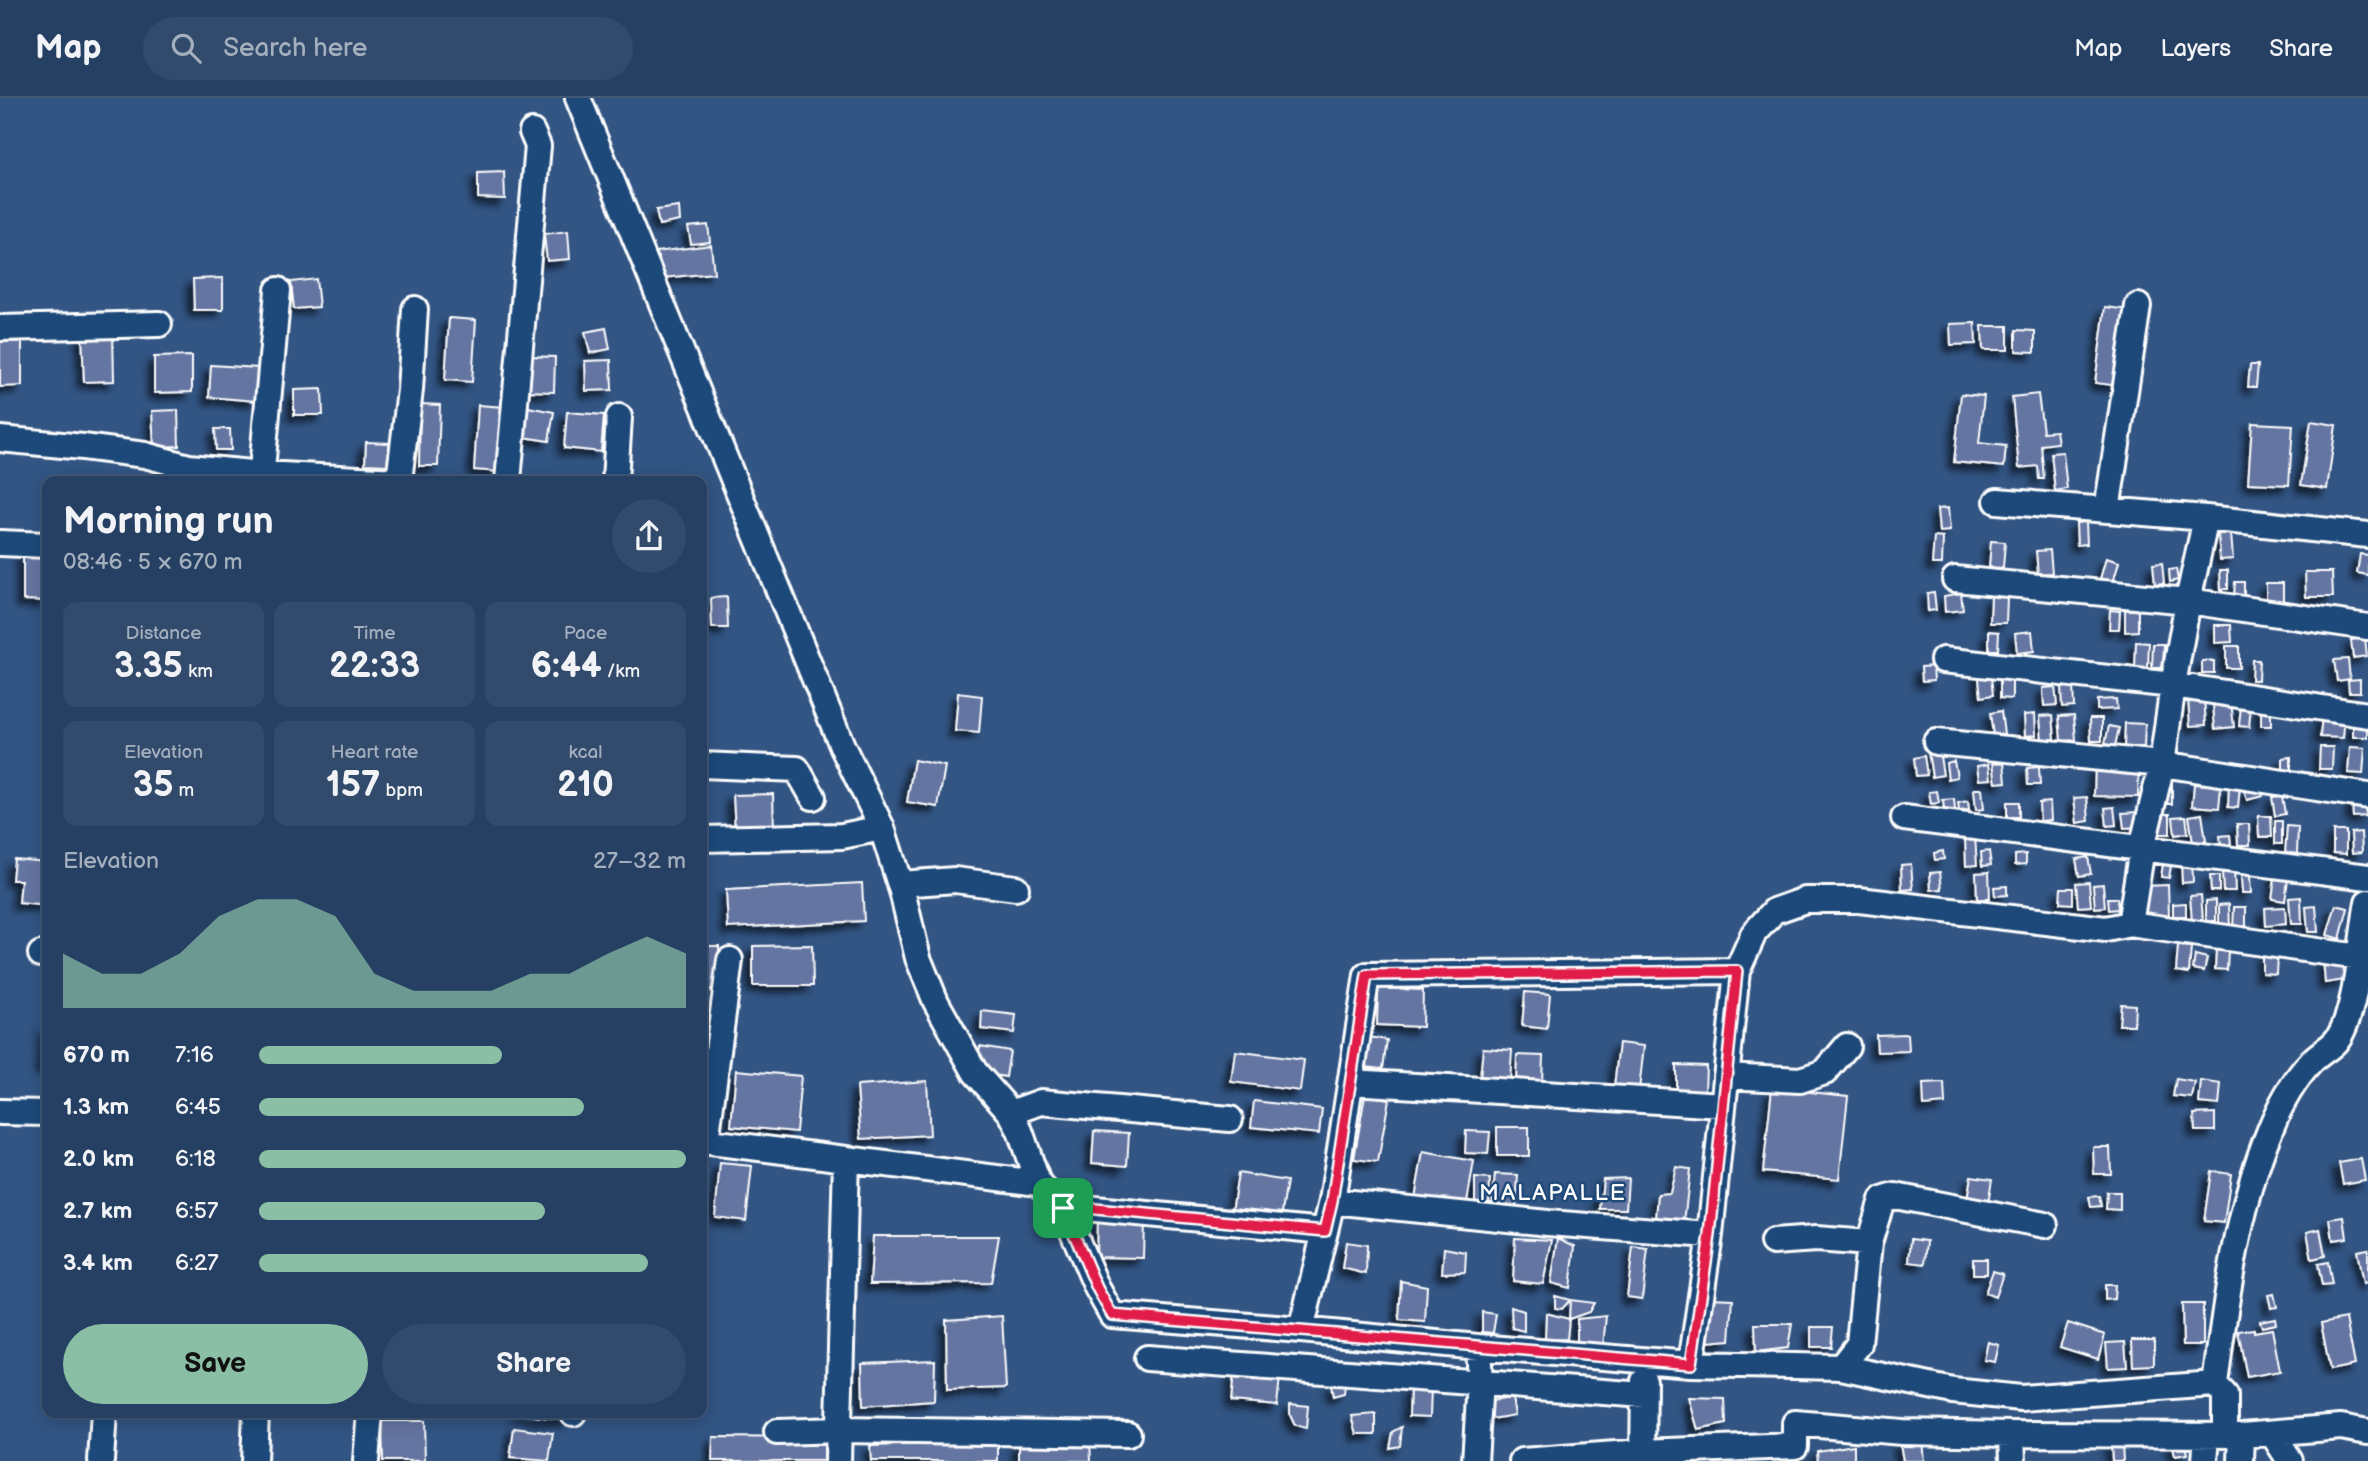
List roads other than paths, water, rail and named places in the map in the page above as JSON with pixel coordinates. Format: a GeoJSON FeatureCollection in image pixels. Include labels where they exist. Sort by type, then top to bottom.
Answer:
{"type":"FeatureCollection","features":[{"type":"Feature","properties":{"kind":"street"},"geometry":{"type":"LineString","coordinates":[[578,98],[843,748],[882,828],[900,884],[918,958],[936,1002],[975,1072],[1011,1113],[1038,1183],[1063,1208],[1097,1288],[1112,1315],[1691,1364],[1841,1367],[1953,1391],[2021,1398],[2215,1384]]}},
{"type":"Feature","properties":{"kind":"street"},"geometry":{"type":"LineString","coordinates":[[508,476],[538,146],[532,132]]}},
{"type":"Feature","properties":{"kind":"street"},"geometry":{"type":"LineString","coordinates":[[261,476],[278,290]]}},
{"type":"Feature","properties":{"kind":"street"},"geometry":{"type":"LineString","coordinates":[[2106,510],[2138,306]]}},
{"type":"Feature","properties":{"kind":"street"},"geometry":{"type":"LineString","coordinates":[[400,476],[410,390],[415,309]]}},
{"type":"Feature","properties":{"kind":"street"},"geometry":{"type":"LineString","coordinates":[[0,327],[159,324]]}},
{"type":"Feature","properties":{"kind":"street"},"geometry":{"type":"LineString","coordinates":[[615,476],[619,417]]}},
{"type":"Feature","properties":{"kind":"street"},"geometry":{"type":"LineString","coordinates":[[0,439],[145,456],[189,467],[248,476]]}},
{"type":"Feature","properties":{"kind":"street"},"geometry":{"type":"LineString","coordinates":[[1997,501],[2206,518],[2368,536]]}},
{"type":"Feature","properties":{"kind":"street"},"geometry":{"type":"LineString","coordinates":[[2130,924],[2142,848],[2162,764],[2188,601],[2206,518]]}},
{"type":"Feature","properties":{"kind":"street"},"geometry":{"type":"LineString","coordinates":[[0,543],[42,545]]}},
{"type":"Feature","properties":{"kind":"street"},"geometry":{"type":"LineString","coordinates":[[1955,579],[2188,601],[2368,627]]}},
{"type":"Feature","properties":{"kind":"street"},"geometry":{"type":"LineString","coordinates":[[1943,660],[2173,685],[2368,715]]}},
{"type":"Feature","properties":{"kind":"street"},"geometry":{"type":"LineString","coordinates":[[1936,742],[2162,764],[2368,796]]}},
{"type":"Feature","properties":{"kind":"street"},"geometry":{"type":"LineString","coordinates":[[707,765],[797,768],[813,797]]}},
{"type":"Feature","properties":{"kind":"street"},"geometry":{"type":"LineString","coordinates":[[1904,818],[2368,877]]}},
{"type":"Feature","properties":{"kind":"street"},"geometry":{"type":"LineString","coordinates":[[707,839],[842,836],[882,828]]}},
{"type":"Feature","properties":{"kind":"street"},"geometry":{"type":"LineString","coordinates":[[900,884],[955,880],[1016,888]]}},
{"type":"Feature","properties":{"kind":"street"},"geometry":{"type":"LineString","coordinates":[[1691,1364],[1710,1235],[1737,971],[1754,933],[1774,911],[1805,900],[1859,900],[2106,929],[2130,924],[2359,957]]}},
{"type":"Feature","properties":{"kind":"street"},"geometry":{"type":"LineString","coordinates":[[2241,1461],[2225,1435],[2225,1395],[2215,1384],[2229,1274],[2246,1203],[2269,1131],[2286,1095],[2312,1061],[2336,1041],[2350,1015],[2368,902]]}},
{"type":"Feature","properties":{"kind":"street"},"geometry":{"type":"LineString","coordinates":[[707,1121],[730,960]]}},
{"type":"Feature","properties":{"kind":"street"},"geometry":{"type":"LineString","coordinates":[[1301,1330],[1332,1201],[1367,975],[1737,971]]}},
{"type":"Feature","properties":{"kind":"street"},"geometry":{"type":"LineString","coordinates":[[1726,1076],[1800,1080],[1825,1072],[1847,1046]]}},
{"type":"Feature","properties":{"kind":"street"},"geometry":{"type":"LineString","coordinates":[[1351,1083],[1723,1105]]}},
{"type":"Feature","properties":{"kind":"street"},"geometry":{"type":"LineString","coordinates":[[1011,1113],[1041,1102],[1230,1119]]}},
{"type":"Feature","properties":{"kind":"street"},"geometry":{"type":"LineString","coordinates":[[0,1112],[42,1113]]}},
{"type":"Feature","properties":{"kind":"street"},"geometry":{"type":"LineString","coordinates":[[707,1142],[1038,1183]]}},
{"type":"Feature","properties":{"kind":"street"},"geometry":{"type":"LineString","coordinates":[[838,1461],[846,1159]]}},
{"type":"Feature","properties":{"kind":"street"},"geometry":{"type":"LineString","coordinates":[[1841,1367],[1858,1343],[1869,1243],[1882,1200],[1895,1196],[2045,1225]]}},
{"type":"Feature","properties":{"kind":"street"},"geometry":{"type":"LineString","coordinates":[[1332,1201],[1548,1223],[1710,1235]]}},
{"type":"Feature","properties":{"kind":"street"},"geometry":{"type":"LineString","coordinates":[[1063,1208],[1325,1231]]}},
{"type":"Feature","properties":{"kind":"street"},"geometry":{"type":"LineString","coordinates":[[1773,1242],[1816,1240],[1869,1243]]}},
{"type":"Feature","properties":{"kind":"street"},"geometry":{"type":"LineString","coordinates":[[1475,1461],[1480,1382],[1478,1347]]}},
{"type":"Feature","properties":{"kind":"street"},"geometry":{"type":"LineString","coordinates":[[1147,1358],[1644,1395]]}},
{"type":"Feature","properties":{"kind":"street"},"geometry":{"type":"LineString","coordinates":[[1643,1457],[1645,1360]]}},
{"type":"Feature","properties":{"kind":"street"},"geometry":{"type":"LineString","coordinates":[[101,1461],[104,1418]]}},
{"type":"Feature","properties":{"kind":"street"},"geometry":{"type":"LineString","coordinates":[[254,1461],[256,1418]]}},
{"type":"Feature","properties":{"kind":"street"},"geometry":{"type":"LineString","coordinates":[[366,1461],[370,1418]]}},
{"type":"Feature","properties":{"kind":"street"},"geometry":{"type":"LineString","coordinates":[[1522,1461],[1643,1457],[1795,1446],[1795,1423],[1902,1432],[2012,1434],[2225,1435],[2341,1427],[2368,1432]]}},
{"type":"Feature","properties":{"kind":"street"},"geometry":{"type":"LineString","coordinates":[[1809,1461],[1810,1425]]}},
{"type":"Feature","properties":{"kind":"street"},"geometry":{"type":"LineString","coordinates":[[776,1432],[839,1430],[1128,1434]]}},
{"type":"Feature","properties":{"kind":"street"},"geometry":{"type":"LineString","coordinates":[[2272,1433],[2290,1461]]}},
{"type":"Feature","properties":{"kind":"street"},"geometry":{"type":"LineString","coordinates":[[2012,1434],[2013,1461]]}},
{"type":"Feature","properties":{"kind":"street"},"geometry":{"type":"LineString","coordinates":[[2205,1461],[2225,1435]]}},
{"type":"Feature","properties":{"kind":"district","name":"MALAPALLE"},"geometry":{"type":"Point","coordinates":[1553,1192]}}]}
